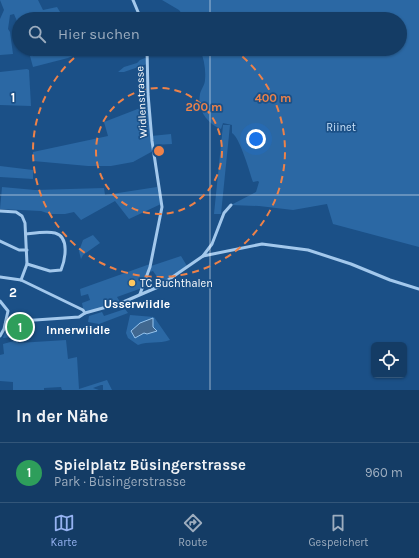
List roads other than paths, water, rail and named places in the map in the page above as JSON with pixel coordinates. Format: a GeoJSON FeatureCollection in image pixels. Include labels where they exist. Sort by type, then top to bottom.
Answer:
{"type":"FeatureCollection","features":[{"type":"Feature","properties":{"kind":"street"},"geometry":{"type":"LineString","coordinates":[[133,0],[138,12]]}},
{"type":"Feature","properties":{"kind":"street","name":"Widlenstrasse"},"geometry":{"type":"LineString","coordinates":[[140,294],[150,268],[162,207],[152,141],[146,56]]}},
{"type":"Feature","properties":{"kind":"street"},"geometry":{"type":"LineString","coordinates":[[0,323],[79,317],[85,313],[120,304],[167,283],[203,256],[212,244],[224,214],[231,205]]}},
{"type":"Feature","properties":{"kind":"street"},"geometry":{"type":"LineString","coordinates":[[0,211],[16,212],[22,216],[25,223],[27,264],[21,280]]}},
{"type":"Feature","properties":{"kind":"street"},"geometry":{"type":"LineString","coordinates":[[26,234],[55,232],[61,236],[64,243],[66,260],[61,270],[53,271],[27,264]]}},
{"type":"Feature","properties":{"kind":"street"},"geometry":{"type":"LineString","coordinates":[[0,241],[19,250],[27,250]]}},
{"type":"Feature","properties":{"kind":"street"},"geometry":{"type":"LineString","coordinates":[[203,256],[262,244],[273,244],[308,250],[419,289]]}},
{"type":"Feature","properties":{"kind":"street"},"geometry":{"type":"LineString","coordinates":[[0,277],[21,280],[83,310],[85,313]]}},
{"type":"Feature","properties":{"kind":"street"},"geometry":{"type":"LineString","coordinates":[[0,301],[8,310],[6,323],[0,336]]}},
{"type":"Feature","properties":{"kind":"place","name":"TC Buchthalen"},"geometry":{"type":"Point","coordinates":[132,283]}},
{"type":"Feature","properties":{"kind":"place","name":"Spielplatz Büsingerstrasse"},"geometry":{"type":"Point","coordinates":[20,327]}},
{"type":"Feature","properties":{"kind":"district","name":"Usserwiidle"},"geometry":{"type":"Point","coordinates":[137,304]}},
{"type":"Feature","properties":{"kind":"district","name":"Innerwiidle"},"geometry":{"type":"Point","coordinates":[78,330]}},
{"type":"Feature","properties":{"kind":"park label","name":"Riinet"},"geometry":{"type":"Point","coordinates":[341,127]}}]}
